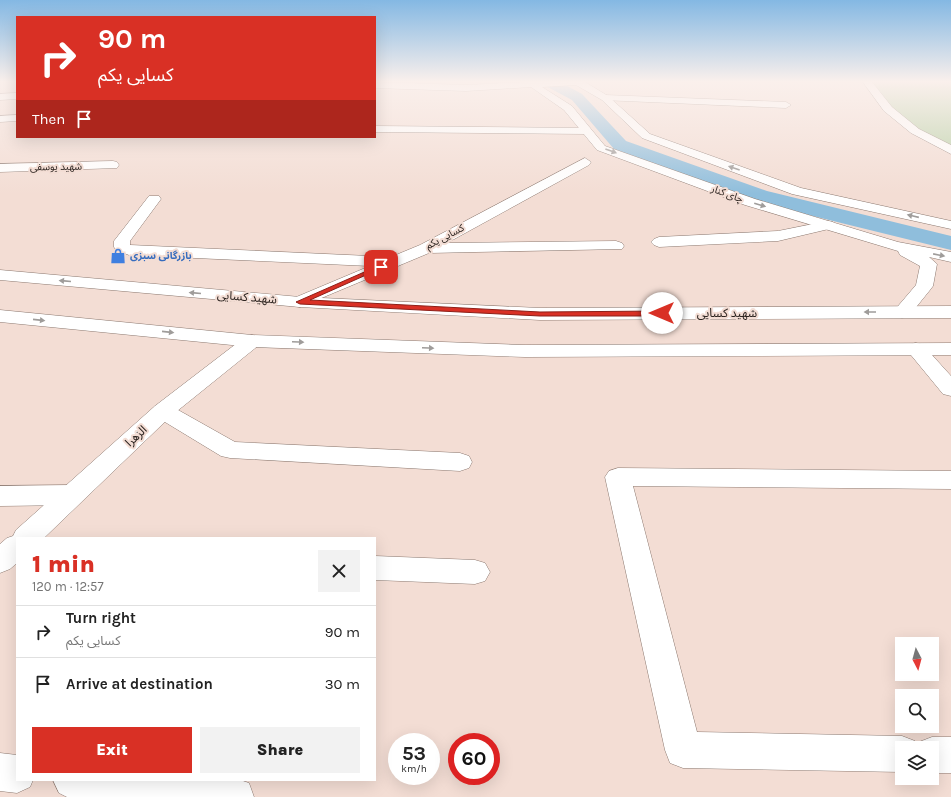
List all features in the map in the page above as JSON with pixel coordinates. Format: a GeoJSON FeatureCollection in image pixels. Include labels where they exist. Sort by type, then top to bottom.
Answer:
{"type":"FeatureCollection","features":[{"type":"Feature","properties":{"kind":"street","name":"چای کنار"},"geometry":{"type":"LineString","coordinates":[[577,119],[601,148],[750,202],[894,246],[951,257]]}},
{"type":"Feature","properties":{"kind":"street"},"geometry":{"type":"LineString","coordinates":[[628,119],[646,136],[797,191],[951,225]]}},
{"type":"Feature","properties":{"kind":"street"},"geometry":{"type":"LineString","coordinates":[[901,119],[915,131],[951,150]]}},
{"type":"Feature","properties":{"kind":"street"},"geometry":{"type":"LineString","coordinates":[[376,129],[587,131]]}},
{"type":"Feature","properties":{"kind":"street","name":"کسایی یکم"},"geometry":{"type":"LineString","coordinates":[[300,302],[426,248],[585,162]]}},
{"type":"Feature","properties":{"kind":"street","name":"شهید یوسفی"},"geometry":{"type":"LineString","coordinates":[[0,168],[112,165]]}},
{"type":"Feature","properties":{"kind":"street"},"geometry":{"type":"LineString","coordinates":[[154,200],[122,241],[122,247],[129,250],[394,262]]}},
{"type":"Feature","properties":{"kind":"street"},"geometry":{"type":"LineString","coordinates":[[659,242],[778,236],[828,225]]}},
{"type":"Feature","properties":{"kind":"street"},"geometry":{"type":"LineString","coordinates":[[426,248],[616,246]]}},
{"type":"Feature","properties":{"kind":"street"},"geometry":{"type":"LineString","coordinates":[[894,246],[929,264],[924,286],[902,312]]}},
{"type":"Feature","properties":{"kind":"street","name":"شهید کسایی"},"geometry":{"type":"LineString","coordinates":[[0,275],[300,302],[540,314],[951,312]]}},
{"type":"Feature","properties":{"kind":"street"},"geometry":{"type":"LineString","coordinates":[[0,316],[252,340],[525,352],[951,349]]}},
{"type":"Feature","properties":{"kind":"street","name":"الزهرا"},"geometry":{"type":"LineString","coordinates":[[28,537],[163,411],[252,340]]}},
{"type":"Feature","properties":{"kind":"street"},"geometry":{"type":"LineString","coordinates":[[916,349],[951,389]]}},
{"type":"Feature","properties":{"kind":"street"},"geometry":{"type":"LineString","coordinates":[[163,411],[230,450],[460,462]]}},
{"type":"Feature","properties":{"kind":"street"},"geometry":{"type":"LineString","coordinates":[[895,754],[683,750],[618,477],[951,480]]}},
{"type":"Feature","properties":{"kind":"street"},"geometry":{"type":"LineString","coordinates":[[0,496],[72,495]]}},
{"type":"Feature","properties":{"kind":"street"},"geometry":{"type":"LineString","coordinates":[[376,568],[475,572]]}},
{"type":"Feature","properties":{"kind":"street"},"geometry":{"type":"LineString","coordinates":[[939,755],[951,755]]}},
{"type":"Feature","properties":{"kind":"street"},"geometry":{"type":"LineString","coordinates":[[0,772],[16,774]]}},
{"type":"Feature","properties":{"kind":"street"},"geometry":{"type":"LineString","coordinates":[[82,781],[235,797]]}},
{"type":"Feature","properties":{"kind":"green space"},"geometry":{"type":"Polygon","coordinates":[[[903,119],[951,119],[951,147],[918,130],[903,119]]]}},
{"type":"Feature","properties":{"kind":"waterway"},"geometry":{"type":"LineString","coordinates":[[597,119],[620,145],[760,196],[951,243]]}},
{"type":"Feature","properties":{"kind":"place","name":"بازرگانی سبزی"},"geometry":{"type":"Point","coordinates":[118,256]}},
{"type":"Feature","properties":{"kind":"route"},"geometry":{"type":"LineString","coordinates":[[381,267],[300,302],[540,314],[662,313]]}}]}
